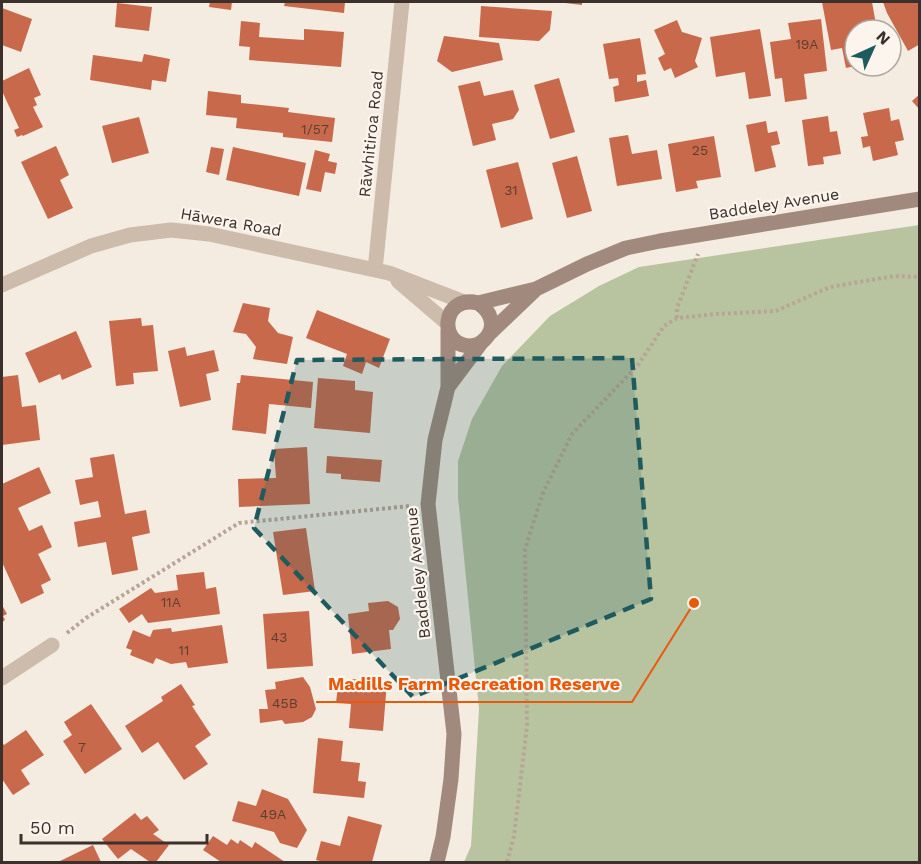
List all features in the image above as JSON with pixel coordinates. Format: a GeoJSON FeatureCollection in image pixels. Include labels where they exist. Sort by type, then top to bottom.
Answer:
{"type":"FeatureCollection","features":[{"type":"Feature","properties":{"kind":"street","name":"Rāwhitiroa Road"},"geometry":{"type":"LineString","coordinates":[[382,271],[402,2]]}},
{"type":"Feature","properties":{"kind":"street","name":"Baddeley Avenue"},"geometry":{"type":"LineString","coordinates":[[471,303],[537,289],[626,248],[920,199]]}},
{"type":"Feature","properties":{"kind":"street","name":"Hāwera Road"},"geometry":{"type":"LineString","coordinates":[[2,285],[91,246],[130,235],[171,230],[209,234],[350,263],[382,271],[471,303]]}},
{"type":"Feature","properties":{"kind":"street","name":"Hāwera Road"},"geometry":{"type":"LineString","coordinates":[[382,271],[448,326]]}},
{"type":"Feature","properties":{"kind":"street","name":"Baddeley Avenue"},"geometry":{"type":"LineString","coordinates":[[448,387],[486,338],[537,289]]}},
{"type":"Feature","properties":{"kind":"street"},"geometry":{"type":"LineString","coordinates":[[471,303],[484,307],[489,313],[492,326],[486,338],[475,345],[462,345],[456,341],[451,336],[448,326],[452,310],[457,305],[471,303]]}},
{"type":"Feature","properties":{"kind":"street","name":"Baddeley Avenue"},"geometry":{"type":"LineString","coordinates":[[437,862],[451,779],[454,734],[428,504],[435,440],[448,387],[448,326]]}},
{"type":"Feature","properties":{"kind":"street"},"geometry":{"type":"LineString","coordinates":[[2,678],[52,645]]}},
{"type":"Feature","properties":{"kind":"path"},"geometry":{"type":"LineString","coordinates":[[677,318],[677,308],[705,234]]}},
{"type":"Feature","properties":{"kind":"path"},"geometry":{"type":"LineString","coordinates":[[507,862],[514,836],[526,726],[525,549],[543,493],[572,434],[638,365],[664,326],[677,318],[776,311],[830,287],[894,276],[920,277]]}},
{"type":"Feature","properties":{"kind":"path"},"geometry":{"type":"LineString","coordinates":[[52,645],[86,618],[239,524],[428,504]]}},
{"type":"Feature","properties":{"kind":"highlighted area"},"geometry":{"type":"Polygon","coordinates":[[[632,358],[651,599],[413,697],[254,528],[297,360],[632,358]]]}},
{"type":"Feature","properties":{"kind":"green space"},"geometry":{"type":"Polygon","coordinates":[[[919,225],[919,862],[464,862],[471,846],[479,709],[458,497],[458,461],[472,419],[502,366],[550,316],[599,286],[639,267],[919,225]]]}},
{"type":"Feature","properties":{"kind":"building"},"geometry":{"type":"Polygon","coordinates":[[[210,2],[232,2],[231,10],[209,7],[210,2]]]}},
{"type":"Feature","properties":{"kind":"building"},"geometry":{"type":"Polygon","coordinates":[[[285,2],[345,2],[344,13],[284,6],[285,2]]]}},
{"type":"Feature","properties":{"kind":"building"},"geometry":{"type":"Polygon","coordinates":[[[582,2],[582,5],[565,3],[582,2]]]}},
{"type":"Feature","properties":{"kind":"building"},"geometry":{"type":"Polygon","coordinates":[[[822,2],[872,2],[875,18],[843,18],[843,53],[842,48],[831,50],[822,2]]]}},
{"type":"Feature","properties":{"kind":"building"},"geometry":{"type":"Polygon","coordinates":[[[883,2],[918,2],[920,4],[920,44],[908,51],[903,42],[903,18],[890,18],[883,2]]]}},
{"type":"Feature","properties":{"kind":"building"},"geometry":{"type":"Polygon","coordinates":[[[117,3],[152,7],[149,31],[115,27],[117,3]]]}},
{"type":"Feature","properties":{"kind":"building"},"geometry":{"type":"Polygon","coordinates":[[[481,6],[552,11],[550,30],[539,41],[479,37],[481,6]]]}},
{"type":"Feature","properties":{"kind":"building"},"geometry":{"type":"Polygon","coordinates":[[[2,8],[32,19],[21,52],[2,45],[2,8]]]}},
{"type":"Feature","properties":{"kind":"building"},"geometry":{"type":"Polygon","coordinates":[[[821,19],[827,71],[804,74],[807,99],[785,102],[782,78],[775,79],[770,42],[791,39],[788,23],[821,19]]]}},
{"type":"Feature","properties":{"kind":"building"},"geometry":{"type":"Polygon","coordinates":[[[677,20],[682,32],[702,38],[695,61],[698,67],[675,78],[671,68],[664,71],[658,58],[665,54],[654,30],[677,20]]]}},
{"type":"Feature","properties":{"kind":"building"},"geometry":{"type":"Polygon","coordinates":[[[241,21],[260,23],[259,37],[304,40],[304,29],[344,32],[341,67],[249,60],[250,47],[239,46],[241,21]]]}},
{"type":"Feature","properties":{"kind":"building"},"geometry":{"type":"Polygon","coordinates":[[[760,29],[771,96],[749,99],[745,72],[716,77],[710,37],[760,29]]]}},
{"type":"Feature","properties":{"kind":"building"},"geometry":{"type":"Polygon","coordinates":[[[444,36],[499,43],[503,60],[452,72],[437,61],[444,36]]]}},
{"type":"Feature","properties":{"kind":"building"},"geometry":{"type":"Polygon","coordinates":[[[640,38],[646,74],[637,75],[637,82],[646,80],[649,96],[615,102],[613,87],[619,85],[618,78],[609,79],[603,44],[640,38]]]}},
{"type":"Feature","properties":{"kind":"building"},"geometry":{"type":"Polygon","coordinates":[[[144,54],[170,59],[166,82],[152,80],[151,90],[90,80],[93,55],[142,62],[144,54]]]}},
{"type":"Feature","properties":{"kind":"building"},"geometry":{"type":"Polygon","coordinates":[[[29,68],[41,95],[34,98],[37,105],[33,107],[43,127],[17,137],[14,130],[19,128],[2,91],[2,81],[29,68]]]}},
{"type":"Feature","properties":{"kind":"building"},"geometry":{"type":"Polygon","coordinates":[[[559,78],[575,132],[550,139],[534,85],[559,78]]]}},
{"type":"Feature","properties":{"kind":"building"},"geometry":{"type":"Polygon","coordinates":[[[480,81],[484,96],[513,90],[519,110],[513,119],[492,124],[496,140],[473,146],[458,86],[480,81]]]}},
{"type":"Feature","properties":{"kind":"building"},"geometry":{"type":"Polygon","coordinates":[[[208,91],[241,95],[241,103],[289,108],[288,112],[335,118],[332,142],[283,137],[283,133],[236,128],[237,118],[206,115],[208,91]]]}},
{"type":"Feature","properties":{"kind":"building"},"geometry":{"type":"Polygon","coordinates":[[[920,94],[920,110],[912,101],[920,94]]]}},
{"type":"Feature","properties":{"kind":"building"},"geometry":{"type":"Polygon","coordinates":[[[889,108],[891,121],[899,119],[904,140],[895,142],[898,155],[873,161],[870,146],[863,148],[861,137],[868,136],[863,113],[889,108]]]}},
{"type":"Feature","properties":{"kind":"building"},"geometry":{"type":"Polygon","coordinates":[[[828,116],[830,132],[837,131],[841,154],[823,157],[824,164],[808,166],[802,120],[828,116]]]}},
{"type":"Feature","properties":{"kind":"building"},"geometry":{"type":"Polygon","coordinates":[[[139,117],[149,153],[112,163],[102,126],[139,117]]]}},
{"type":"Feature","properties":{"kind":"building"},"geometry":{"type":"Polygon","coordinates":[[[766,121],[768,133],[777,131],[780,144],[771,146],[776,167],[755,172],[746,125],[766,121]]]}},
{"type":"Feature","properties":{"kind":"building"},"geometry":{"type":"Polygon","coordinates":[[[628,135],[632,154],[657,150],[662,179],[617,186],[609,138],[628,135]]]}},
{"type":"Feature","properties":{"kind":"building"},"geometry":{"type":"Polygon","coordinates":[[[714,136],[721,177],[696,181],[698,188],[676,192],[668,144],[714,136]]]}},
{"type":"Feature","properties":{"kind":"building"},"geometry":{"type":"Polygon","coordinates":[[[56,146],[69,175],[60,180],[73,208],[48,219],[21,162],[56,146]]]}},
{"type":"Feature","properties":{"kind":"building"},"geometry":{"type":"Polygon","coordinates":[[[211,147],[224,149],[219,175],[206,172],[211,147]]]}},
{"type":"Feature","properties":{"kind":"building"},"geometry":{"type":"Polygon","coordinates":[[[233,147],[306,163],[299,196],[226,180],[233,147]]]}},
{"type":"Feature","properties":{"kind":"building"},"geometry":{"type":"Polygon","coordinates":[[[315,150],[330,154],[328,161],[337,163],[335,174],[325,172],[321,192],[306,189],[315,150]]]}},
{"type":"Feature","properties":{"kind":"building"},"geometry":{"type":"Polygon","coordinates":[[[577,156],[592,211],[567,218],[552,163],[577,156]]]}},
{"type":"Feature","properties":{"kind":"building"},"geometry":{"type":"Polygon","coordinates":[[[518,162],[533,219],[501,228],[486,170],[518,162]]]}},
{"type":"Feature","properties":{"kind":"building"},"geometry":{"type":"Polygon","coordinates":[[[243,303],[270,308],[268,321],[278,333],[293,337],[287,364],[253,359],[256,347],[246,334],[233,332],[243,303]]]}},
{"type":"Feature","properties":{"kind":"building"},"geometry":{"type":"Polygon","coordinates":[[[317,310],[390,339],[379,368],[366,362],[362,374],[343,366],[347,354],[306,338],[317,310]]]}},
{"type":"Feature","properties":{"kind":"building"},"geometry":{"type":"Polygon","coordinates":[[[141,318],[142,326],[153,325],[158,371],[133,373],[134,384],[116,386],[109,321],[141,318]]]}},
{"type":"Feature","properties":{"kind":"building"},"geometry":{"type":"Polygon","coordinates":[[[76,331],[92,367],[62,380],[60,374],[39,383],[25,353],[76,331]]]}},
{"type":"Feature","properties":{"kind":"building"},"geometry":{"type":"Polygon","coordinates":[[[185,347],[187,356],[214,350],[219,371],[206,374],[211,400],[180,407],[168,351],[185,347]]]}},
{"type":"Feature","properties":{"kind":"building"},"geometry":{"type":"Polygon","coordinates":[[[18,375],[22,407],[36,405],[40,440],[2,445],[2,377],[18,375]]]}},
{"type":"Feature","properties":{"kind":"building"},"geometry":{"type":"Polygon","coordinates":[[[241,375],[313,382],[311,408],[269,404],[266,434],[232,430],[237,383],[240,383],[241,375]]]}},
{"type":"Feature","properties":{"kind":"building"},"geometry":{"type":"Polygon","coordinates":[[[318,378],[355,381],[355,390],[373,392],[370,433],[314,428],[318,378]]]}},
{"type":"Feature","properties":{"kind":"building"},"geometry":{"type":"Polygon","coordinates":[[[307,447],[310,504],[239,507],[238,479],[276,478],[274,449],[307,447]]]}},
{"type":"Feature","properties":{"kind":"building"},"geometry":{"type":"Polygon","coordinates":[[[114,454],[125,514],[146,510],[150,533],[132,537],[138,570],[112,575],[106,542],[78,547],[74,522],[101,517],[98,501],[80,505],[75,480],[93,477],[90,458],[114,454]]]}},
{"type":"Feature","properties":{"kind":"building"},"geometry":{"type":"Polygon","coordinates":[[[327,456],[382,460],[380,482],[341,479],[341,474],[326,473],[327,456]]]}},
{"type":"Feature","properties":{"kind":"building"},"geometry":{"type":"Polygon","coordinates":[[[39,467],[51,493],[18,508],[29,531],[42,525],[52,547],[38,554],[51,580],[41,585],[44,593],[21,604],[2,562],[2,484],[39,467]]]}},
{"type":"Feature","properties":{"kind":"building"},"geometry":{"type":"Polygon","coordinates":[[[306,528],[315,591],[283,595],[273,532],[306,528]]]}},
{"type":"Feature","properties":{"kind":"building"},"geometry":{"type":"Polygon","coordinates":[[[204,572],[206,589],[216,587],[220,614],[148,623],[142,614],[129,623],[119,609],[151,588],[155,593],[178,590],[176,575],[204,572]]]}},
{"type":"Feature","properties":{"kind":"building"},"geometry":{"type":"Polygon","coordinates":[[[388,601],[398,607],[400,619],[393,630],[389,630],[391,649],[352,654],[348,614],[369,611],[368,603],[388,601]]]}},
{"type":"Feature","properties":{"kind":"building"},"geometry":{"type":"Polygon","coordinates":[[[2,605],[7,614],[3,616],[5,620],[2,622],[2,605]]]}},
{"type":"Feature","properties":{"kind":"building"},"geometry":{"type":"Polygon","coordinates":[[[309,611],[313,666],[267,669],[263,614],[309,611]]]}},
{"type":"Feature","properties":{"kind":"building"},"geometry":{"type":"Polygon","coordinates":[[[222,625],[228,663],[188,668],[186,662],[171,664],[156,658],[153,664],[130,655],[132,650],[126,648],[133,630],[150,637],[153,630],[171,628],[172,632],[222,625]]]}},
{"type":"Feature","properties":{"kind":"building"},"geometry":{"type":"Polygon","coordinates":[[[303,677],[310,687],[316,709],[312,717],[303,722],[285,724],[282,720],[260,723],[259,709],[268,709],[265,690],[276,689],[275,682],[303,677]]]}},
{"type":"Feature","properties":{"kind":"building"},"geometry":{"type":"Polygon","coordinates":[[[352,679],[387,682],[383,731],[349,728],[351,704],[336,703],[338,685],[352,686],[352,679]]]}},
{"type":"Feature","properties":{"kind":"building"},"geometry":{"type":"Polygon","coordinates":[[[181,684],[211,735],[195,746],[208,764],[184,780],[158,742],[142,753],[125,726],[163,701],[161,697],[181,684]]]}},
{"type":"Feature","properties":{"kind":"building"},"geometry":{"type":"Polygon","coordinates":[[[91,704],[122,749],[85,774],[63,741],[72,735],[64,722],[91,704]]]}},
{"type":"Feature","properties":{"kind":"building"},"geometry":{"type":"Polygon","coordinates":[[[26,730],[44,755],[21,770],[30,784],[13,795],[2,779],[2,742],[4,745],[26,730]]]}},
{"type":"Feature","properties":{"kind":"building"},"geometry":{"type":"Polygon","coordinates":[[[318,738],[343,741],[341,761],[360,763],[358,781],[366,782],[364,798],[313,793],[318,738]]]}},
{"type":"Feature","properties":{"kind":"building"},"geometry":{"type":"Polygon","coordinates":[[[262,789],[288,799],[307,830],[297,848],[280,843],[274,832],[232,821],[238,801],[256,806],[262,789]]]}},
{"type":"Feature","properties":{"kind":"building"},"geometry":{"type":"Polygon","coordinates":[[[135,813],[141,820],[147,816],[159,830],[153,834],[169,845],[156,862],[150,862],[131,849],[118,859],[102,839],[135,813]]]}},
{"type":"Feature","properties":{"kind":"building"},"geometry":{"type":"Polygon","coordinates":[[[348,816],[382,825],[372,862],[316,860],[321,841],[340,846],[348,816]]]}},
{"type":"Feature","properties":{"kind":"building"},"geometry":{"type":"Polygon","coordinates":[[[213,836],[227,845],[231,839],[238,844],[240,840],[252,848],[255,842],[285,862],[221,862],[203,850],[213,836]]]}},
{"type":"Feature","properties":{"kind":"building"},"geometry":{"type":"Polygon","coordinates":[[[93,845],[101,862],[58,862],[93,845]]]}},
{"type":"Feature","properties":{"kind":"place","name":"Madills Farm Recreation Reserve"},"geometry":{"type":"Point","coordinates":[694,603]}}]}
